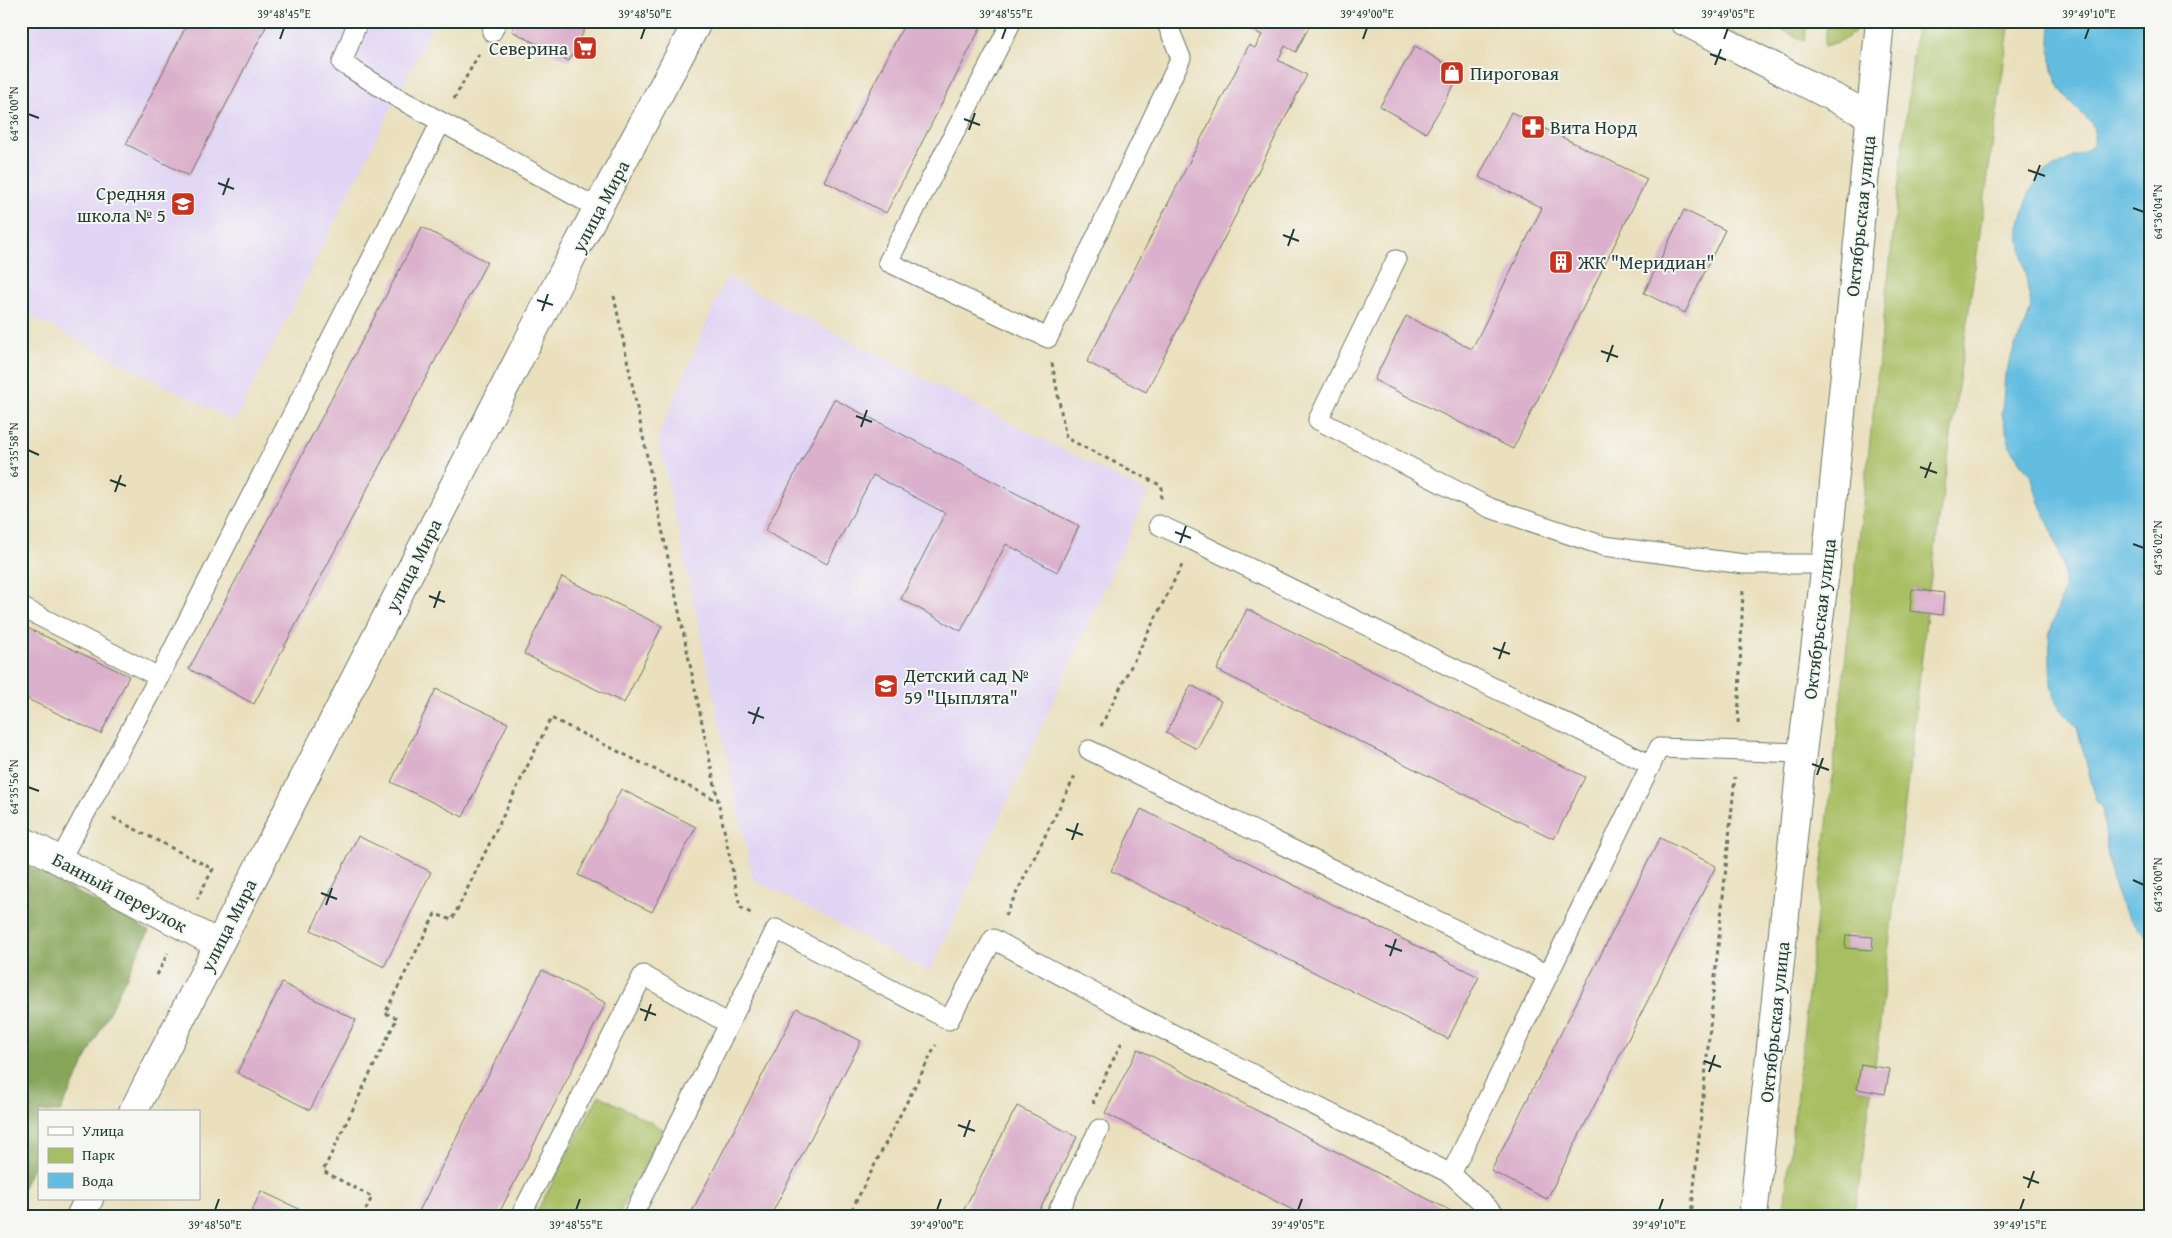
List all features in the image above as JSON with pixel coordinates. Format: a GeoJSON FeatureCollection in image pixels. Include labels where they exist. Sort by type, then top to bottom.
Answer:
{"type":"FeatureCollection","features":[{"type":"Feature","properties":{"kind":"street","name":"улица Мира"},"geometry":{"type":"LineString","coordinates":[[134,1110],[559,282],[698,21]]}},
{"type":"Feature","properties":{"kind":"street"},"geometry":{"type":"LineString","coordinates":[[1684,21],[1870,116]]}},
{"type":"Feature","properties":{"kind":"street","name":"Октябрьская улица"},"geometry":{"type":"LineString","coordinates":[[1753,1217],[1802,753],[1826,564],[1880,21]]}},
{"type":"Feature","properties":{"kind":"street","name":"Банный переулок"},"geometry":{"type":"LineString","coordinates":[[21,840],[218,944]]}},
{"type":"Feature","properties":{"kind":"street"},"geometry":{"type":"LineString","coordinates":[[80,1217],[88,1200]]}},
{"type":"Feature","properties":{"kind":"lane"},"geometry":{"type":"LineString","coordinates":[[358,21],[342,63],[441,122],[598,209]]}},
{"type":"Feature","properties":{"kind":"lane"},"geometry":{"type":"LineString","coordinates":[[1012,21],[888,262],[1048,338],[1181,58],[1166,21]]}},
{"type":"Feature","properties":{"kind":"lane"},"geometry":{"type":"LineString","coordinates":[[60,860],[159,677],[441,122]]}},
{"type":"Feature","properties":{"kind":"lane"},"geometry":{"type":"LineString","coordinates":[[1396,260],[1318,420],[1490,508],[1604,546],[1744,564],[1826,564]]}},
{"type":"Feature","properties":{"kind":"lane"},"geometry":{"type":"LineString","coordinates":[[1159,526],[1203,545],[1651,766]]}},
{"type":"Feature","properties":{"kind":"lane"},"geometry":{"type":"LineString","coordinates":[[21,607],[159,677]]}},
{"type":"Feature","properties":{"kind":"lane"},"geometry":{"type":"LineString","coordinates":[[1451,1174],[1659,748],[1802,753]]}},
{"type":"Feature","properties":{"kind":"lane"},"geometry":{"type":"LineString","coordinates":[[1089,750],[1548,975]]}},
{"type":"Feature","properties":{"kind":"lane"},"geometry":{"type":"LineString","coordinates":[[632,1217],[776,929],[949,1020],[993,939],[1135,1015],[1451,1174],[1498,1217]]}},
{"type":"Feature","properties":{"kind":"lane"},"geometry":{"type":"LineString","coordinates":[[520,1217],[643,975],[729,1024]]}},
{"type":"Feature","properties":{"kind":"lane"},"geometry":{"type":"LineString","coordinates":[[1055,1217],[1099,1130]]}},
{"type":"Feature","properties":{"kind":"path"},"geometry":{"type":"LineString","coordinates":[[441,122],[494,27]]}},
{"type":"Feature","properties":{"kind":"path"},"geometry":{"type":"LineString","coordinates":[[614,296],[740,907],[776,929]]}},
{"type":"Feature","properties":{"kind":"path"},"geometry":{"type":"LineString","coordinates":[[1048,338],[1066,438],[1162,486],[1159,526]]}},
{"type":"Feature","properties":{"kind":"path"},"geometry":{"type":"LineString","coordinates":[[1691,1217],[1737,751],[1744,564]]}},
{"type":"Feature","properties":{"kind":"path"},"geometry":{"type":"LineString","coordinates":[[362,1217],[372,1197],[323,1171],[397,1018],[385,1013],[435,914],[452,920],[551,718],[718,801]]}},
{"type":"Feature","properties":{"kind":"path"},"geometry":{"type":"LineString","coordinates":[[90,806],[213,869]]}},
{"type":"Feature","properties":{"kind":"path"},"geometry":{"type":"LineString","coordinates":[[1099,1130],[1093,1100],[1135,1015]]}},
{"type":"Feature","properties":{"kind":"path"},"geometry":{"type":"LineString","coordinates":[[848,1217],[949,1020]]}},
{"type":"Feature","properties":{"kind":"shaded area","name":"Средняя школа № 5"},"geometry":{"type":"Polygon","coordinates":[[[21,21],[435,21],[235,422],[21,311],[21,21]]]}},
{"type":"Feature","properties":{"kind":"shaded area","name":"Детский сад № 59 \"Цыплята\""},"geometry":{"type":"Polygon","coordinates":[[[726,277],[1148,493],[930,972],[753,879],[658,437],[726,277]]]}},
{"type":"Feature","properties":{"kind":"green space"},"geometry":{"type":"Polygon","coordinates":[[[1765,21],[1807,21],[1805,41],[1765,21]]]}},
{"type":"Feature","properties":{"kind":"green space"},"geometry":{"type":"Polygon","coordinates":[[[1828,21],[1858,21],[1854,32],[1846,38],[1824,46],[1828,21]]]}},
{"type":"Feature","properties":{"kind":"green space"},"geometry":{"type":"Polygon","coordinates":[[[1917,21],[2010,21],[1929,591],[1912,589],[1927,613],[1875,1067],[1857,1089],[1871,1092],[1855,1217],[1783,1217],[1917,21]]]}},
{"type":"Feature","properties":{"kind":"green space"},"geometry":{"type":"Polygon","coordinates":[[[21,862],[149,931],[61,1110],[38,1110],[38,1157],[21,1191],[21,862]]]}},
{"type":"Feature","properties":{"kind":"green space"},"geometry":{"type":"Polygon","coordinates":[[[599,1095],[663,1129],[617,1217],[534,1217],[599,1095]]]}},
{"type":"Feature","properties":{"kind":"water"},"geometry":{"type":"Polygon","coordinates":[[[2051,21],[2151,21],[2151,941],[2134,924],[2116,893],[2108,857],[2102,808],[2096,800],[2077,727],[2057,705],[2051,685],[2049,635],[2065,586],[2063,566],[2054,536],[2038,500],[2032,478],[2010,446],[2002,415],[2005,374],[2016,343],[2026,324],[2031,306],[2019,237],[2019,227],[2030,191],[2043,173],[2092,147],[2094,139],[2093,127],[2066,96],[2053,72],[2050,50],[2051,21]]]}},
{"type":"Feature","properties":{"kind":"building"},"geometry":{"type":"Polygon","coordinates":[[[189,21],[269,21],[189,176],[126,144],[189,21]]]}},
{"type":"Feature","properties":{"kind":"building"},"geometry":{"type":"Polygon","coordinates":[[[517,21],[589,21],[569,61],[512,31],[517,21]]]}},
{"type":"Feature","properties":{"kind":"building"},"geometry":{"type":"Polygon","coordinates":[[[906,21],[984,21],[886,213],[824,181],[906,21]]]}},
{"type":"Feature","properties":{"kind":"building"},"geometry":{"type":"Polygon","coordinates":[[[1235,21],[1312,21],[1296,52],[1285,46],[1278,60],[1307,75],[1146,392],[1087,362],[1249,45],[1255,48],[1262,35],[1235,21]]]}},
{"type":"Feature","properties":{"kind":"building"},"geometry":{"type":"Polygon","coordinates":[[[1415,46],[1461,73],[1426,133],[1380,106],[1415,46]]]}},
{"type":"Feature","properties":{"kind":"building","name":"ЖК \"Меридиан\""},"geometry":{"type":"Polygon","coordinates":[[[1511,112],[1647,179],[1513,449],[1374,380],[1406,316],[1472,349],[1542,208],[1479,177],[1511,112]]]}},
{"type":"Feature","properties":{"kind":"building"},"geometry":{"type":"Polygon","coordinates":[[[1684,210],[1725,230],[1685,313],[1644,293],[1684,210]]]}},
{"type":"Feature","properties":{"kind":"building"},"geometry":{"type":"Polygon","coordinates":[[[422,227],[487,262],[254,704],[189,669],[422,227]]]}},
{"type":"Feature","properties":{"kind":"building"},"geometry":{"type":"Polygon","coordinates":[[[834,399],[1079,526],[1057,572],[1006,544],[961,631],[901,599],[945,513],[873,475],[827,564],[765,531],[834,399]]]}},
{"type":"Feature","properties":{"kind":"building"},"geometry":{"type":"Polygon","coordinates":[[[562,577],[662,626],[624,703],[524,654],[562,577]]]}},
{"type":"Feature","properties":{"kind":"building"},"geometry":{"type":"Polygon","coordinates":[[[1912,589],[1944,593],[1942,615],[1910,611],[1912,589]]]}},
{"type":"Feature","properties":{"kind":"building"},"geometry":{"type":"Polygon","coordinates":[[[1247,609],[1585,777],[1554,839],[1217,670],[1247,609]]]}},
{"type":"Feature","properties":{"kind":"building"},"geometry":{"type":"Polygon","coordinates":[[[21,625],[129,676],[101,734],[21,696],[21,625]]]}},
{"type":"Feature","properties":{"kind":"building"},"geometry":{"type":"Polygon","coordinates":[[[1191,685],[1221,701],[1197,749],[1166,733],[1191,685]]]}},
{"type":"Feature","properties":{"kind":"building"},"geometry":{"type":"Polygon","coordinates":[[[436,689],[508,723],[463,817],[391,782],[436,689]]]}},
{"type":"Feature","properties":{"kind":"building"},"geometry":{"type":"Polygon","coordinates":[[[621,789],[696,827],[652,912],[578,875],[621,789]]]}},
{"type":"Feature","properties":{"kind":"building"},"geometry":{"type":"Polygon","coordinates":[[[1141,809],[1479,977],[1448,1039],[1111,871],[1141,809]]]}},
{"type":"Feature","properties":{"kind":"building"},"geometry":{"type":"Polygon","coordinates":[[[358,836],[431,872],[384,967],[311,930],[358,836]]]}},
{"type":"Feature","properties":{"kind":"building"},"geometry":{"type":"Polygon","coordinates":[[[1660,838],[1716,866],[1547,1199],[1491,1171],[1660,838]]]}},
{"type":"Feature","properties":{"kind":"building"},"geometry":{"type":"Polygon","coordinates":[[[1846,935],[1873,937],[1872,950],[1845,948],[1846,935]]]}},
{"type":"Feature","properties":{"kind":"building"},"geometry":{"type":"Polygon","coordinates":[[[542,970],[606,1003],[497,1217],[416,1217],[542,970]]]}},
{"type":"Feature","properties":{"kind":"building"},"geometry":{"type":"Polygon","coordinates":[[[282,983],[356,1020],[310,1110],[237,1073],[282,983]]]}},
{"type":"Feature","properties":{"kind":"building"},"geometry":{"type":"Polygon","coordinates":[[[797,1008],[861,1041],[770,1217],[689,1217],[797,1008]]]}},
{"type":"Feature","properties":{"kind":"building"},"geometry":{"type":"Polygon","coordinates":[[[1138,1049],[1453,1212],[1451,1217],[1306,1217],[1105,1113],[1138,1049]]]}},
{"type":"Feature","properties":{"kind":"building"},"geometry":{"type":"Polygon","coordinates":[[[1861,1064],[1890,1069],[1885,1094],[1857,1089],[1861,1064]]]}},
{"type":"Feature","properties":{"kind":"building"},"geometry":{"type":"Polygon","coordinates":[[[1017,1106],[1077,1137],[1036,1217],[960,1217],[1017,1106]]]}},
{"type":"Feature","properties":{"kind":"building"},"geometry":{"type":"Polygon","coordinates":[[[261,1191],[316,1217],[249,1217],[261,1191]]]}},
{"type":"Feature","properties":{"kind":"place","name":"Северина"},"geometry":{"type":"Point","coordinates":[585,48]}},
{"type":"Feature","properties":{"kind":"place","name":"Пироговая"},"geometry":{"type":"Point","coordinates":[1452,73]}},
{"type":"Feature","properties":{"kind":"place","name":"Вита Норд"},"geometry":{"type":"Point","coordinates":[1533,127]}},
{"type":"Feature","properties":{"kind":"place","name":"Средняя школа № 5"},"geometry":{"type":"Point","coordinates":[183,204]}},
{"type":"Feature","properties":{"kind":"place","name":"ЖК \"Меридиан\""},"geometry":{"type":"Point","coordinates":[1561,262]}},
{"type":"Feature","properties":{"kind":"place","name":"Детский сад № 59 \"Цыплята\""},"geometry":{"type":"Point","coordinates":[886,686]}}]}
